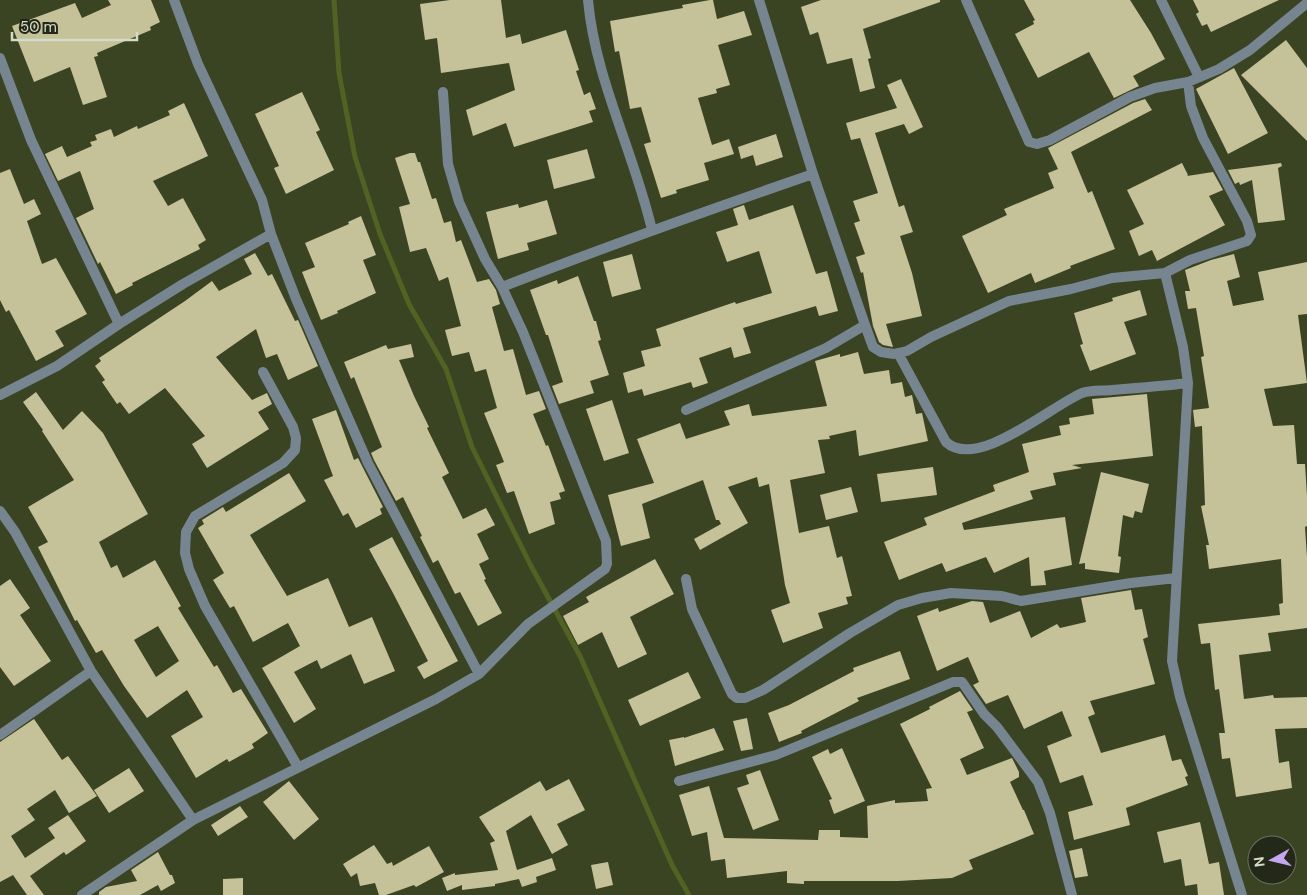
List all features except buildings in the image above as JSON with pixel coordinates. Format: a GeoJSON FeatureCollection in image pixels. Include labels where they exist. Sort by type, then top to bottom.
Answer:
{"type":"FeatureCollection","features":[{"type":"Feature","properties":{"kind":"street"},"geometry":{"type":"LineString","coordinates":[[174,0],[198,64],[262,200],[271,234],[296,299],[368,464],[479,674]]}},
{"type":"Feature","properties":{"kind":"street"},"geometry":{"type":"LineString","coordinates":[[588,0],[590,22],[597,54],[645,199],[652,230]]}},
{"type":"Feature","properties":{"kind":"street"},"geometry":{"type":"LineString","coordinates":[[759,0],[813,174],[865,325],[873,347],[882,352],[898,353],[907,351],[931,337],[1009,301],[1071,289],[1112,278],[1165,273],[1190,260],[1246,241],[1251,235],[1247,221],[1203,138],[1191,106],[1188,82]]}},
{"type":"Feature","properties":{"kind":"street"},"geometry":{"type":"LineString","coordinates":[[966,0],[1029,142],[1037,144],[1050,140],[1130,97],[1154,88],[1188,82],[1218,69],[1250,50],[1307,4]]}},
{"type":"Feature","properties":{"kind":"street"},"geometry":{"type":"LineString","coordinates":[[1161,0],[1199,77]]}},
{"type":"Feature","properties":{"kind":"street"},"geometry":{"type":"LineString","coordinates":[[0,58],[31,140],[118,324]]}},
{"type":"Feature","properties":{"kind":"street"},"geometry":{"type":"LineString","coordinates":[[82,895],[194,820],[436,699],[479,674],[528,624],[605,569],[607,564],[606,541],[523,332],[502,286],[484,259],[459,202],[448,164],[443,92]]}},
{"type":"Feature","properties":{"kind":"street"},"geometry":{"type":"LineString","coordinates":[[502,286],[652,230],[682,221],[707,210],[813,174]]}},
{"type":"Feature","properties":{"kind":"street"},"geometry":{"type":"LineString","coordinates":[[0,395],[57,366],[118,324],[183,284],[271,234]]}},
{"type":"Feature","properties":{"kind":"street"},"geometry":{"type":"LineString","coordinates":[[1165,273],[1183,347],[1188,384],[1172,661],[1180,697],[1242,895]]}},
{"type":"Feature","properties":{"kind":"street"},"geometry":{"type":"LineString","coordinates":[[686,410],[826,348],[865,325]]}},
{"type":"Feature","properties":{"kind":"street"},"geometry":{"type":"LineString","coordinates":[[898,353],[946,442],[952,448],[959,450],[986,446],[1022,429],[1083,392],[1188,384]]}},
{"type":"Feature","properties":{"kind":"street"},"geometry":{"type":"LineString","coordinates":[[263,372],[292,427],[296,438],[295,450],[283,463],[195,516],[186,532],[186,553],[189,569],[205,606],[298,767]]}},
{"type":"Feature","properties":{"kind":"street"},"geometry":{"type":"LineString","coordinates":[[0,511],[15,532],[90,671],[194,820]]}},
{"type":"Feature","properties":{"kind":"street"},"geometry":{"type":"LineString","coordinates":[[686,579],[692,609],[732,694],[737,698],[745,698],[763,690],[850,633],[898,605],[922,598],[951,593],[1002,596],[1021,601],[1131,583],[1176,578]]}},
{"type":"Feature","properties":{"kind":"street"},"geometry":{"type":"LineString","coordinates":[[0,735],[90,671]]}},
{"type":"Feature","properties":{"kind":"street"},"geometry":{"type":"LineString","coordinates":[[679,781],[776,755],[953,682],[962,682],[984,714],[997,727],[1038,782],[1050,813],[1072,895]]}},
{"type":"Feature","properties":{"kind":"waterway"},"geometry":{"type":"LineString","coordinates":[[334,0],[339,73],[355,157],[380,234],[409,304],[446,369],[472,447],[530,564],[580,656],[672,865],[689,895]]}}]}
